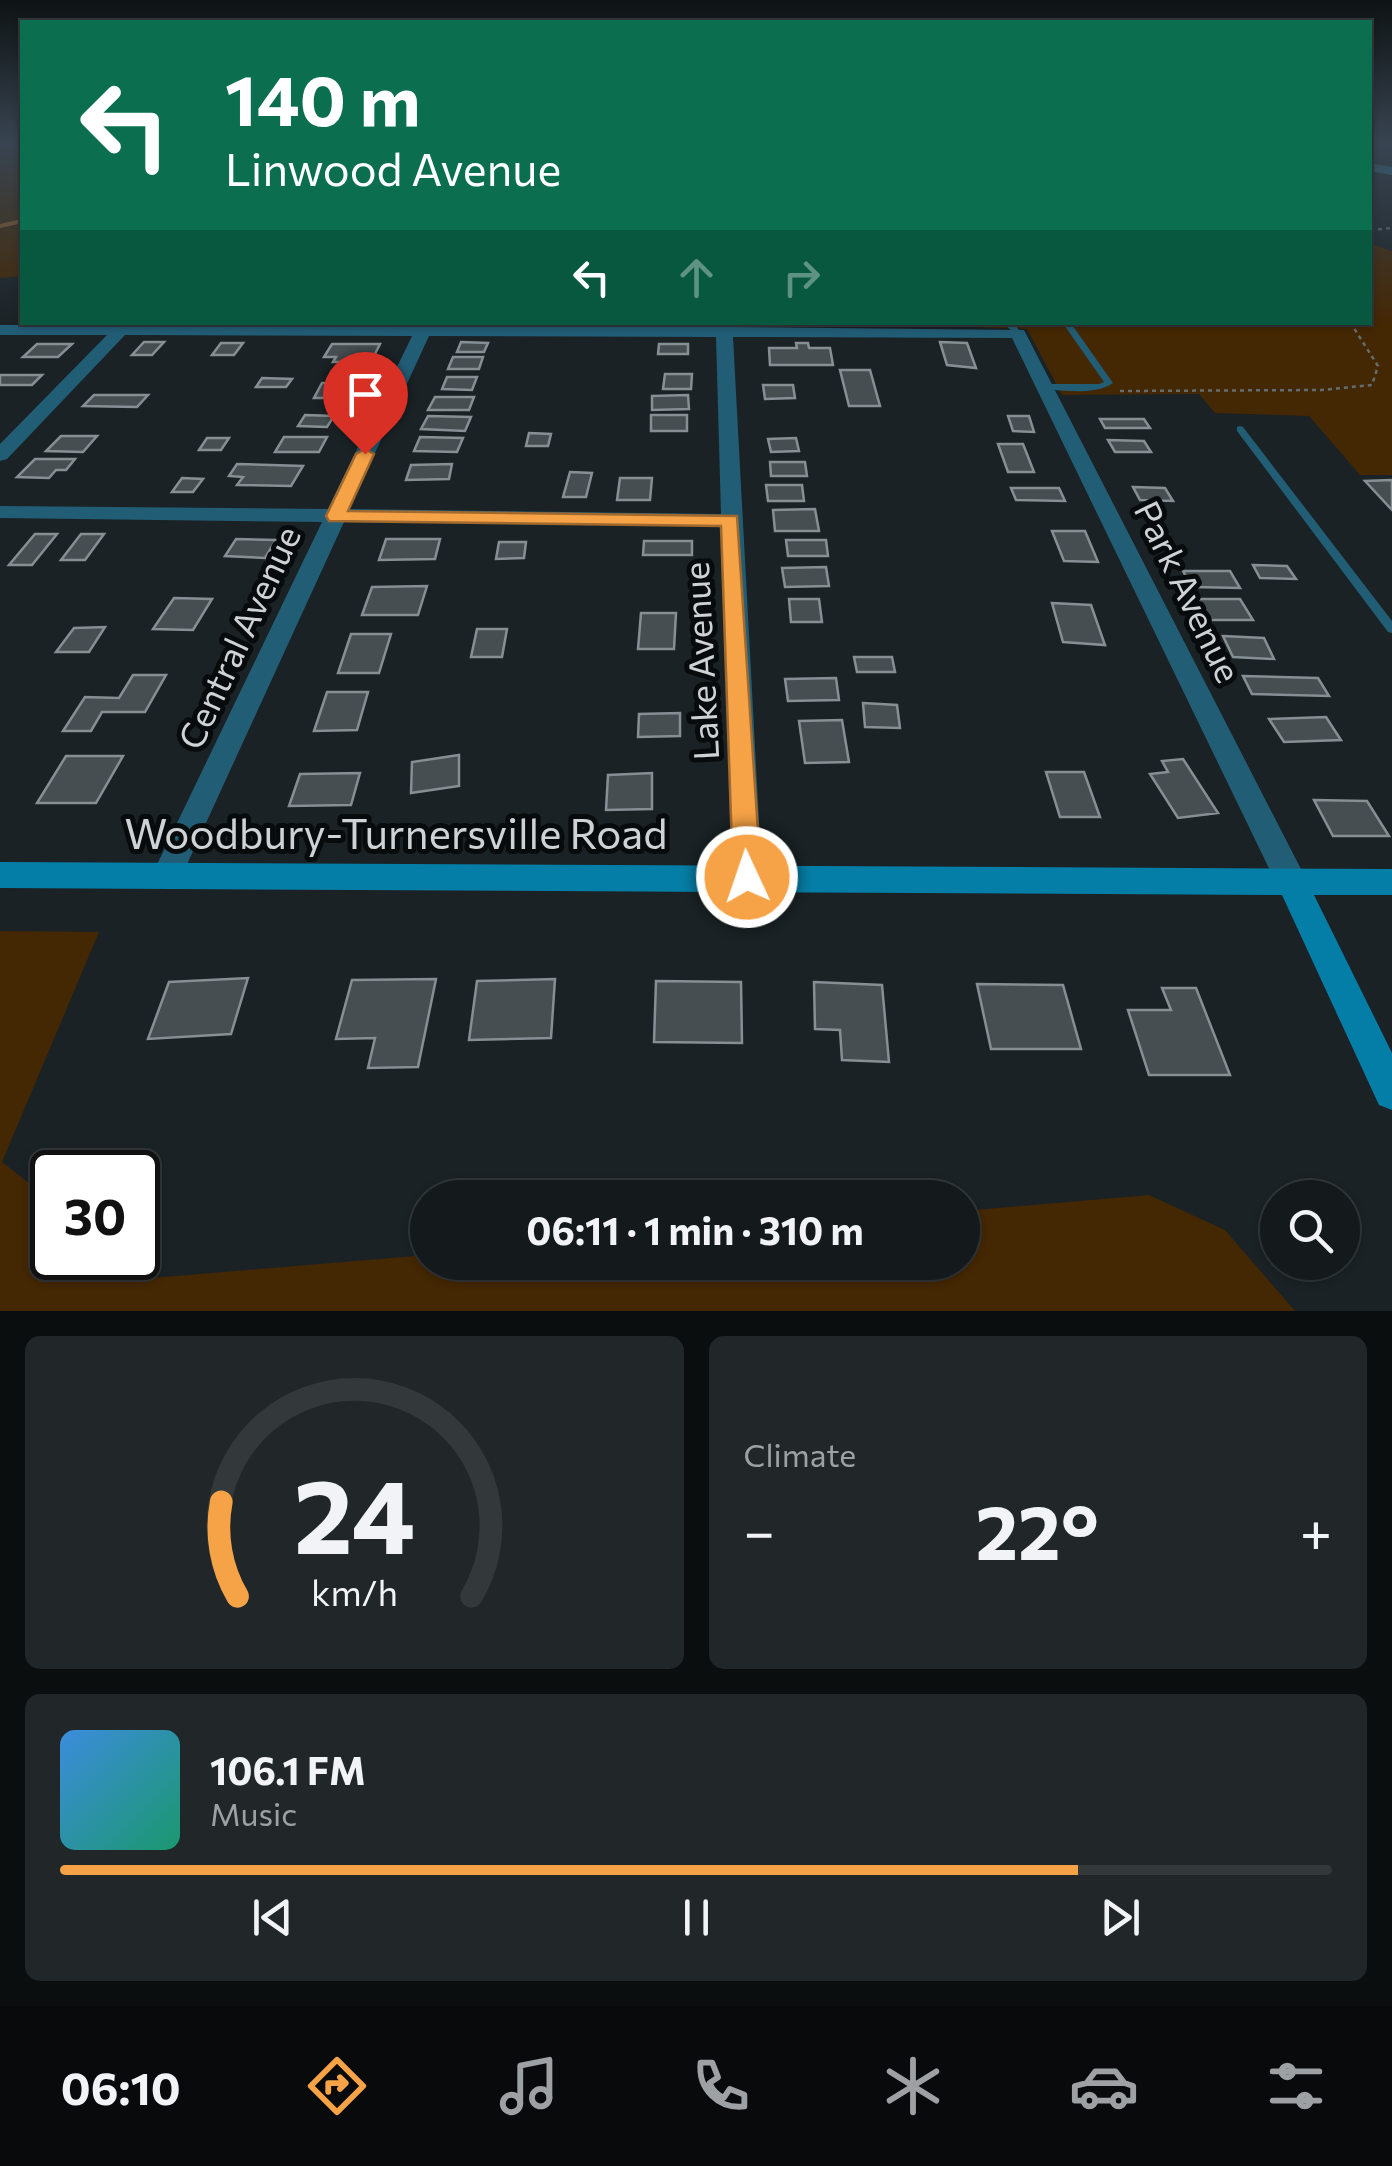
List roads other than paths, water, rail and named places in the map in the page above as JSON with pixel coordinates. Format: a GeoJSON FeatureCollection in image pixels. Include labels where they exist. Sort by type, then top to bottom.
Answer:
{"type":"FeatureCollection","features":[{"type":"Feature","properties":{"kind":"main road","name":"Woodbury-Turnersville Road"},"geometry":{"type":"LineString","coordinates":[[0,875],[1392,882]]}},
{"type":"Feature","properties":{"kind":"main road"},"geometry":{"type":"LineString","coordinates":[[1292,883],[1392,1092]]}},
{"type":"Feature","properties":{"kind":"street"},"geometry":{"type":"LineString","coordinates":[[0,330],[425,326],[1012,328]]}},
{"type":"Feature","properties":{"kind":"street","name":"Central Avenue"},"geometry":{"type":"LineString","coordinates":[[167,875],[425,326]]}},
{"type":"Feature","properties":{"kind":"street","name":"Lake Avenue"},"geometry":{"type":"LineString","coordinates":[[725,327],[747,877]]}},
{"type":"Feature","properties":{"kind":"street","name":"Park Avenue"},"geometry":{"type":"LineString","coordinates":[[1012,328],[1048,388],[1292,883]]}},
{"type":"Feature","properties":{"kind":"street"},"geometry":{"type":"LineString","coordinates":[[0,455],[120,331]]}},
{"type":"Feature","properties":{"kind":"street"},"geometry":{"type":"LineString","coordinates":[[0,512],[730,520]]}},
{"type":"Feature","properties":{"kind":"lane"},"geometry":{"type":"LineString","coordinates":[[1048,388],[1101,387],[1109,383],[1068,325]]}},
{"type":"Feature","properties":{"kind":"lane"},"geometry":{"type":"LineString","coordinates":[[1240,429],[1392,629]]}},
{"type":"Feature","properties":{"kind":"waterway"},"geometry":{"type":"LineString","coordinates":[[0,226],[20,221]]}}]}
